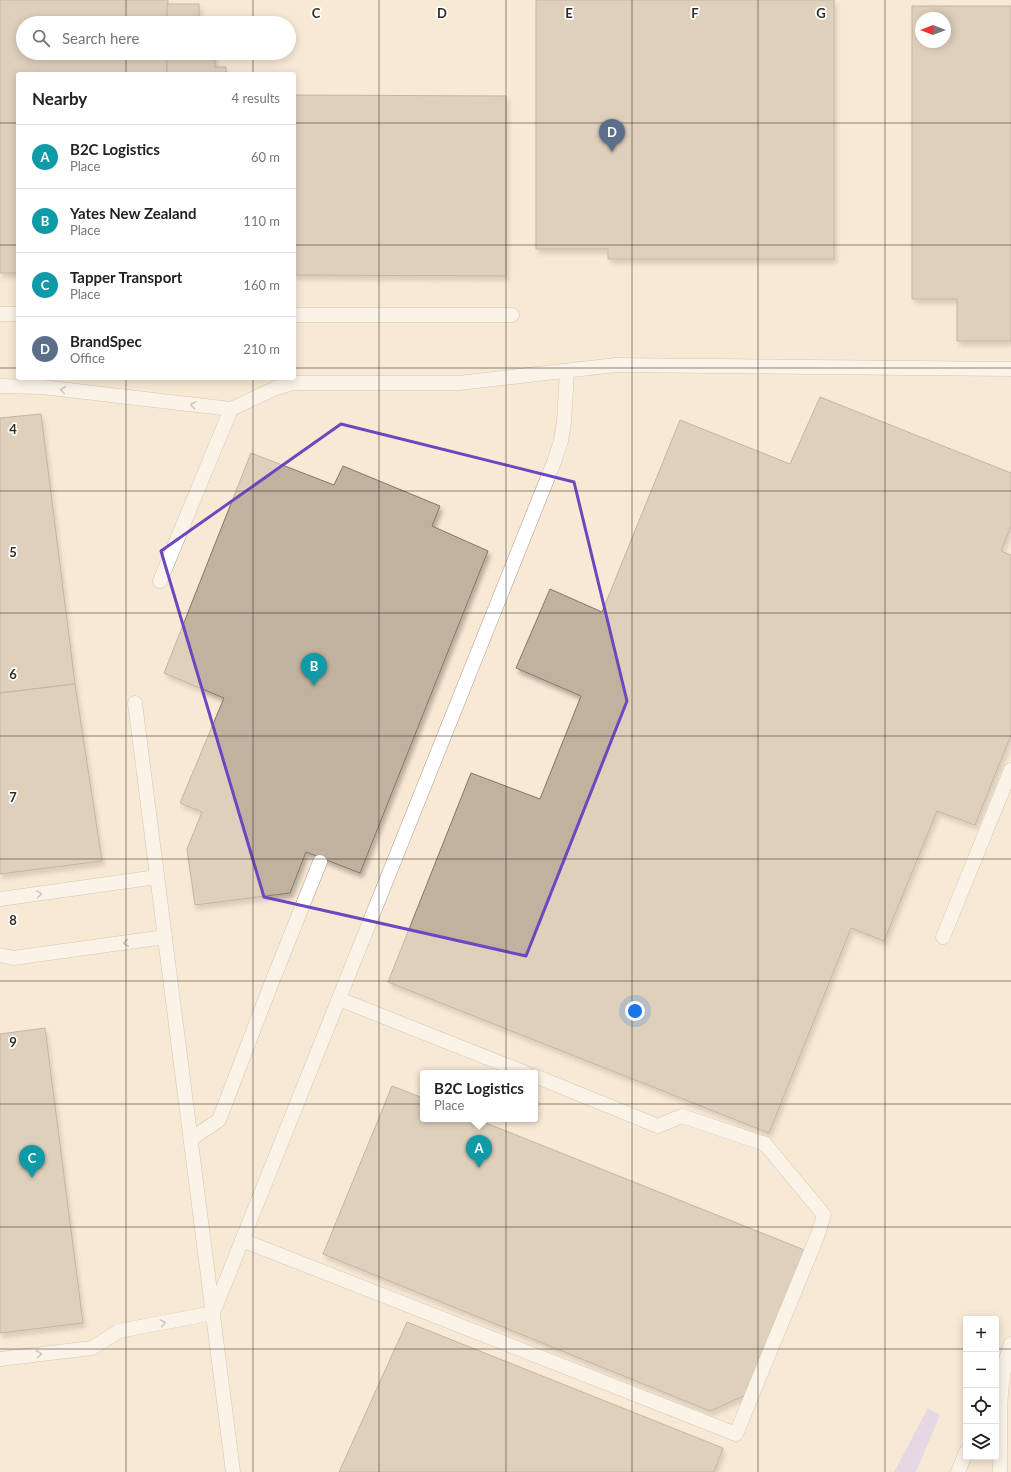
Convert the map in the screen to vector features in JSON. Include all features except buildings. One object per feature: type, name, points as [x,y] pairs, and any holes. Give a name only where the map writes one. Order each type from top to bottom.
[{"type":"lane","points":[[0,314],[16,314]]},
{"type":"lane","points":[[296,315],[512,315]]},
{"type":"lane","points":[[0,386],[42,387],[231,409],[276,388],[293,383],[459,383],[616,366],[1011,369]]},
{"type":"lane","points":[[213,1313],[554,462],[561,441],[564,422],[567,371]]},
{"type":"lane","points":[[160,581],[231,409]]},
{"type":"lane","points":[[135,703],[233,1472]]},
{"type":"lane","points":[[943,937],[1011,770]]},
{"type":"lane","points":[[191,1139],[219,1120],[320,862]]},
{"type":"lane","points":[[0,899],[157,877]]},
{"type":"lane","points":[[0,955],[13,958],[165,937]]},
{"type":"lane","points":[[339,999],[518,1070]]},
{"type":"lane","points":[[242,1240],[736,1434],[817,1237],[824,1215],[765,1144],[682,1116],[658,1126],[538,1077]]},
{"type":"lane","points":[[0,1359],[92,1348],[119,1331],[213,1313]]},
{"type":"lane","points":[[999,1373],[1010,1346]]},
{"type":"lane","points":[[1000,1472],[1001,1403],[1006,1363],[1010,1346]]},
{"type":"lane","points":[[958,1472],[963,1460]]},
{"type":"highlighted area","points":[[341,424],[574,482],[627,701],[526,956],[264,897],[161,551]]},
{"type":"shaded area","points":[[928,1408],[940,1415],[916,1472],[894,1472]]},
{"type":"place","name":"BrandSpec","points":[[612,152]]},
{"type":"place","name":"Yates New Zealand","points":[[314,686]]},
{"type":"place","name":"B2C Logistics","points":[[479,1168]]},
{"type":"place","name":"Tapper Transport","points":[[32,1178]]}]
